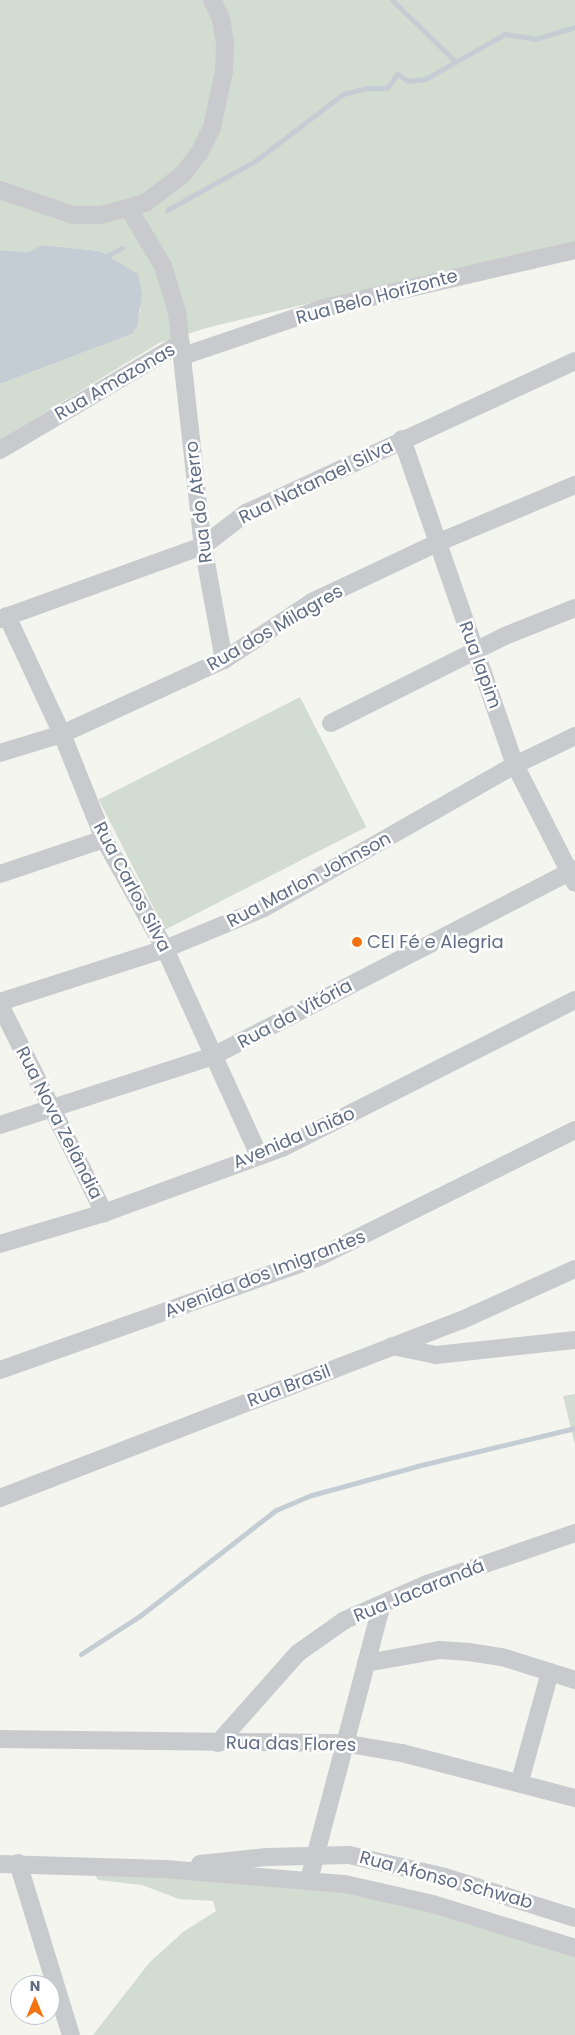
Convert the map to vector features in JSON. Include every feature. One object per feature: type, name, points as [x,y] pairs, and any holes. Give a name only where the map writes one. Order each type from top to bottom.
[{"type":"street","points":[[0,190],[73,215],[102,215],[129,209],[160,193],[182,175],[199,153],[212,127],[224,71],[225,43],[221,19],[212,0]]},
{"type":"street","name":"Rua Amazonas","points":[[0,450],[182,350],[177,312],[163,266],[129,209]]},
{"type":"street","name":"Rua Belo Horizonte","points":[[182,350],[324,308],[575,250]]},
{"type":"street","name":"Rua do Aterro","points":[[182,350],[203,546],[224,660]]},
{"type":"street","name":"Rua Natanael Silva","points":[[3,618],[203,546],[246,513],[575,361]]},
{"type":"street","name":"Rua Iapim","points":[[402,440],[515,765],[573,874]]},
{"type":"street","name":"Rua dos Milagres","points":[[0,753],[62,734],[224,660],[312,602],[437,542],[575,486]]},
{"type":"street","points":[[331,723],[475,651],[575,608]]},
{"type":"street","name":"Rua Carlos Silva","points":[[3,618],[62,734],[104,839],[165,949],[259,1156]]},
{"type":"street","name":"Rua Marlon Johnson","points":[[0,1004],[165,949],[264,908],[515,765],[575,736]]},
{"type":"street","points":[[0,874],[104,839]]},
{"type":"street","name":"Rua da Vitória","points":[[0,1125],[213,1056],[573,874]]},
{"type":"street","name":"Avenida União","points":[[0,1244],[104,1213],[259,1156],[378,1101],[575,1000]]},
{"type":"street","name":"Rua Nova Zelândia","points":[[0,1004],[104,1213]]},
{"type":"street","name":"Avenida dos Imigrantes","points":[[0,1370],[317,1258],[575,1130]]},
{"type":"street","name":"Rua Brasil","points":[[0,1498],[462,1320],[575,1269]]},
{"type":"street","points":[[392,1346],[436,1356],[575,1340]]},
{"type":"street","name":"Rua Jacarandá","points":[[218,1743],[298,1653],[345,1620],[427,1584],[575,1532]]},
{"type":"street","points":[[309,1880],[343,1743],[382,1604]]},
{"type":"street","points":[[366,1662],[440,1650],[502,1657],[575,1680]]},
{"type":"street","points":[[520,1782],[550,1672]]},
{"type":"street","name":"Rua das Flores","points":[[0,1739],[343,1743],[402,1753],[520,1782],[575,1798]]},
{"type":"street","name":"Rua Afonso Schwab","points":[[165,1869],[227,1860],[349,1855],[398,1865],[496,1891],[575,1918]]},
{"type":"street","points":[[18,1863],[71,2035]]},
{"type":"street","name":"Rua Afonso Schwab","points":[[0,1864],[18,1863],[165,1869],[309,1880],[390,1892],[575,1948]]},
{"type":"shaded area","points":[[0,0],[575,0],[575,244],[410,279],[210,327],[159,343],[0,440],[0,384],[132,334],[141,309],[100,251],[43,245],[28,252],[0,250]]},
{"type":"shaded area","points":[[42,245],[100,251],[138,274],[142,294],[137,327],[132,334],[0,384],[0,250],[28,252]]},
{"type":"shaded area","points":[[300,697],[366,827],[165,930],[99,800]]},
{"type":"shaded area","points":[[575,1394],[575,1445],[563,1396]]},
{"type":"shaded area","points":[[93,1872],[364,1891],[575,1953],[575,2035],[93,2035],[149,1963],[183,1932],[216,1911],[213,1901],[179,1899],[142,1885],[98,1880]]},
{"type":"waterway","points":[[392,0],[456,62]]},
{"type":"waterway","points":[[167,210],[255,161],[343,94],[367,88],[387,88],[397,74],[408,81],[425,79],[505,34],[535,39],[575,27]]},
{"type":"waterway","points":[[104,257],[122,248]]},
{"type":"waterway","points":[[81,1654],[141,1615],[276,1510],[312,1495],[417,1466],[575,1428]]},
{"type":"place","name":"CEI Fé e Alegria","points":[[357,942]]}]
